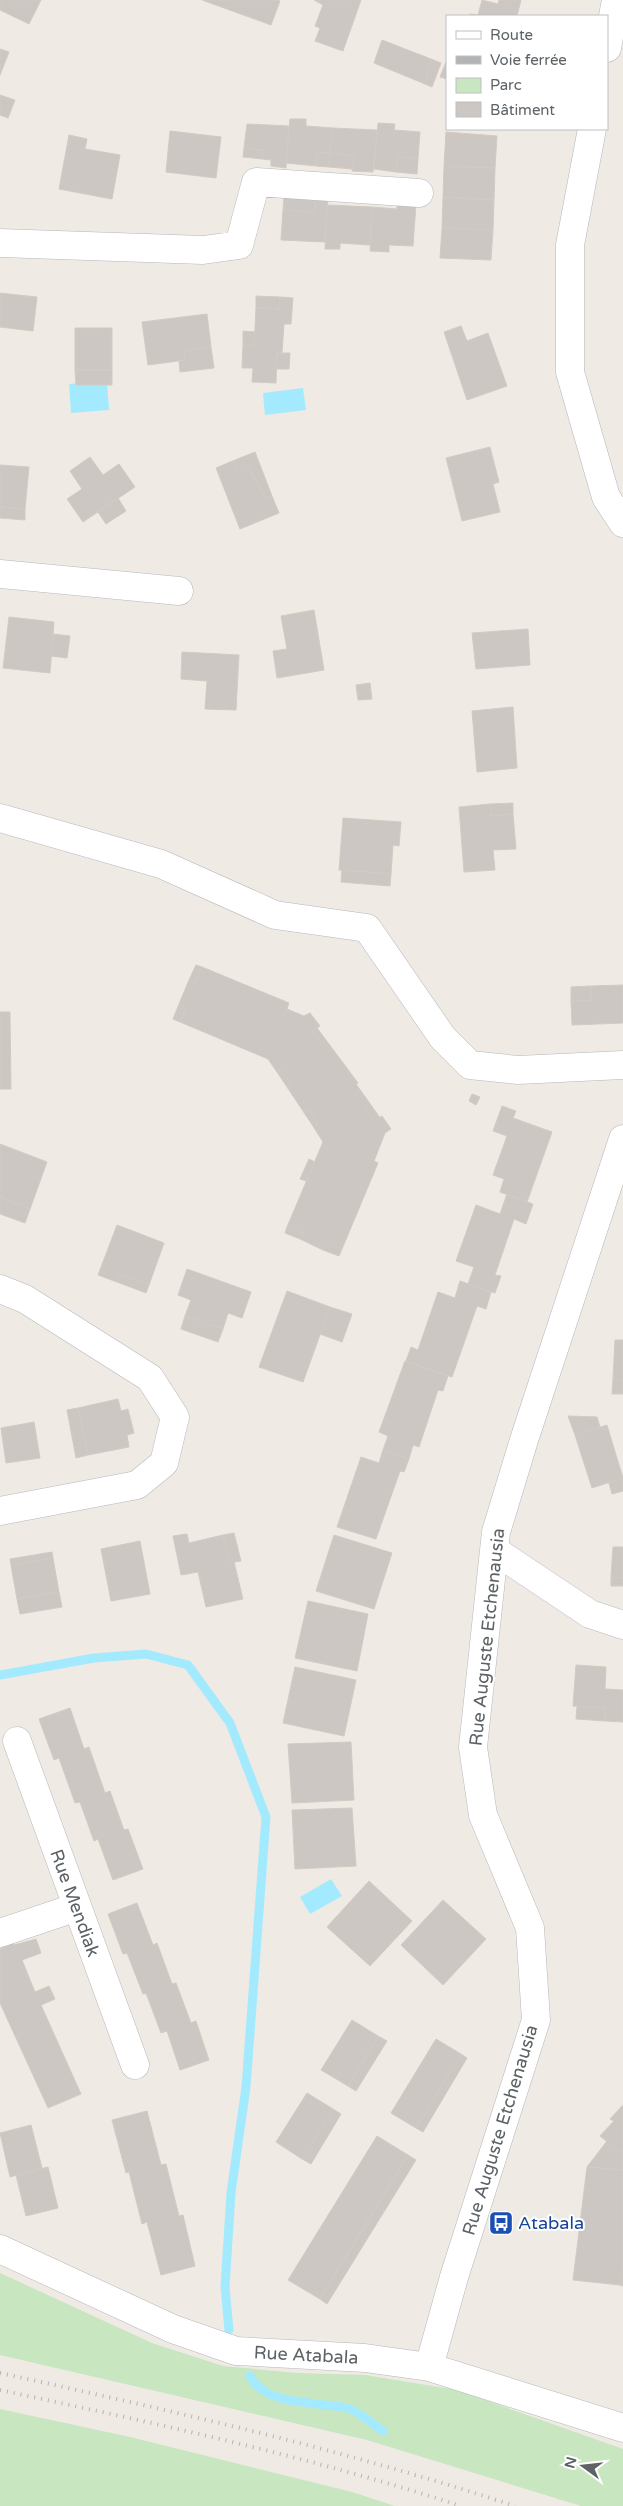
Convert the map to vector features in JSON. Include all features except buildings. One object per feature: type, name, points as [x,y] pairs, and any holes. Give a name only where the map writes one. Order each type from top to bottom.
[{"type":"street","points":[[608,43],[616,0]]},
{"type":"street","points":[[592,130],[570,245],[570,372],[606,497],[623,523]]},
{"type":"street","points":[[0,243],[203,250],[239,245],[256,182],[419,193]]},
{"type":"street","points":[[0,574],[179,591]]},
{"type":"street","points":[[0,818],[161,864],[275,915],[366,928],[443,1038],[470,1065],[518,1070],[623,1065]]},
{"type":"street","name":"Rue Auguste Etchenausia","points":[[429,2367],[454,2277],[536,2020],[530,1928],[483,1815],[473,1747],[496,1532],[524,1440],[623,1139]]},
{"type":"street","points":[[0,1289],[25,1299],[150,1378],[175,1417],[164,1463],[137,1485],[0,1511]]},
{"type":"street","points":[[494,1550],[590,1614],[623,1625]]},
{"type":"street","name":"Rue Mendiak","points":[[16,1741],[134,2066]]},
{"type":"street","points":[[0,1933],[77,1907]]},
{"type":"street","name":"Rue Atabala","points":[[0,2249],[173,2329],[236,2351],[365,2358],[429,2367],[623,2428]]},
{"type":"green space","points":[[0,2273],[152,2343],[223,2366],[297,2373],[365,2375],[457,2390],[623,2449],[623,2506],[581,2506],[367,2440],[0,2355]]},
{"type":"green space","points":[[0,2409],[130,2437],[352,2492],[395,2506],[0,2506]]},
{"type":"water","points":[[107,381],[109,410],[71,413],[69,384]]},
{"type":"water","points":[[303,388],[306,410],[265,415],[263,393]]},
{"type":"water","points":[[331,1879],[342,1896],[310,1914],[300,1897]]},
{"type":"waterway","points":[[0,1675],[94,1658],[146,1654],[188,1665],[230,1723],[266,1817],[246,2087],[231,2193],[225,2287],[229,2330]]},
{"type":"waterway","points":[[250,2376],[258,2386],[280,2398],[347,2408],[361,2415],[383,2431]]},
{"type":"railway","points":[[0,2373],[194,2417],[323,2449],[515,2506]]},
{"type":"railway","points":[[0,2390],[174,2428],[290,2456],[461,2506]]},
{"type":"place","name":"Atabala","points":[[501,2223]]}]
